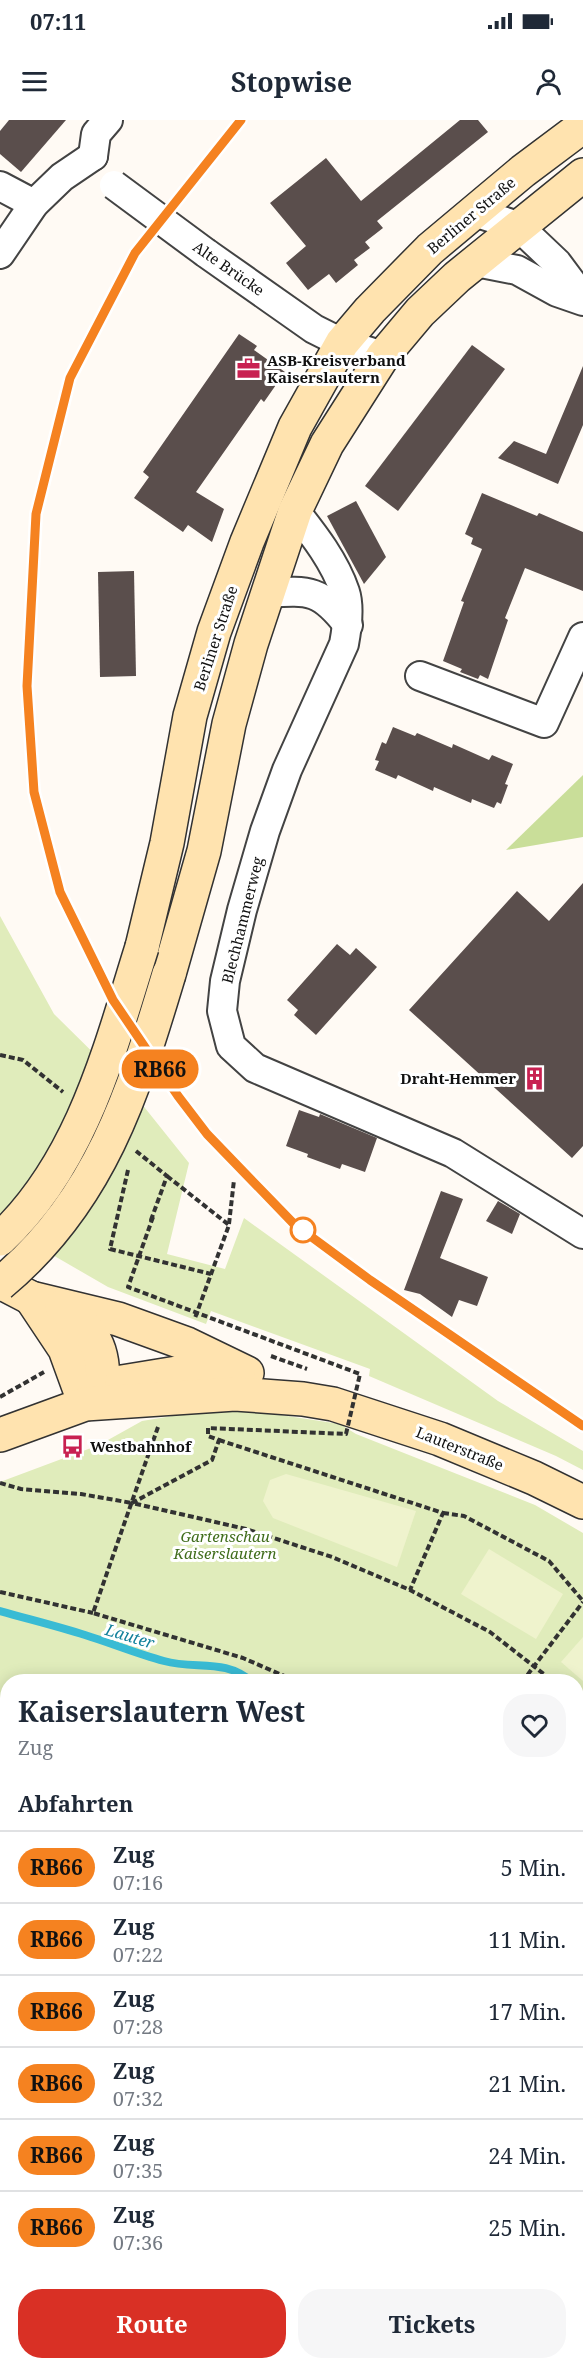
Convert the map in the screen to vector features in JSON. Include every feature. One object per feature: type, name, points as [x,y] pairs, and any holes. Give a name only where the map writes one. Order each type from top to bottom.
[{"type":"main road","name":"Berliner Straße","points":[[0,1239],[46,1185],[71,1144],[106,1060],[142,947],[167,843],[190,716],[214,632],[247,542],[295,427],[342,343],[370,310],[414,265],[474,212],[523,171],[583,126]]},
{"type":"main road","points":[[94,1396],[101,1356],[94,1337],[85,1325],[44,1301],[0,1283],[43,1244],[72,1208],[106,1149],[126,1105],[169,974],[204,851],[229,724],[251,644],[295,511],[327,444],[383,356],[420,312],[518,226],[583,175]]},
{"type":"main road","points":[[44,1301],[118,1319],[187,1344],[256,1364]]},
{"type":"main road","name":"Lauterstraße","points":[[0,1435],[130,1380],[256,1364],[309,1392],[344,1394],[583,1502]]},
{"type":"main road","name":"Lauterstraße","points":[[94,1396],[168,1397],[235,1394],[303,1399],[344,1394]]},
{"type":"street","points":[[0,254],[34,204],[62,177],[93,156],[96,134],[108,120]]},
{"type":"street","name":"Alte Brücke","points":[[93,156],[102,177],[303,322],[342,343],[383,356]]},
{"type":"street","points":[[0,186],[34,204]]},
{"type":"street","points":[[474,212],[518,226],[557,262],[583,300]]},
{"type":"street","points":[[476,262],[517,270],[557,292],[583,300]]},
{"type":"street","name":"Blechhammerweg","points":[[295,511],[315,537],[346,593],[348,625],[344,644],[286,770],[242,910],[225,981],[222,1011],[231,1046],[255,1068],[453,1153],[583,1234]]},
{"type":"street","points":[[268,593],[295,591],[311,594],[332,604],[348,625]]},
{"type":"street","points":[[420,676],[544,723],[583,637]]},
{"type":"path","points":[[133,1149],[110,1249],[211,1274]]},
{"type":"path","points":[[167,1176],[229,1225]]},
{"type":"path","points":[[187,1344],[229,1225],[234,1180]]},
{"type":"path","points":[[153,1217],[128,1287],[360,1374],[346,1434],[208,1428],[208,1436],[443,1513],[464,1516],[549,1560],[583,1601],[528,1674]]},
{"type":"path","points":[[256,1364],[316,1372]]},
{"type":"path","points":[[344,1394],[365,1388]]},
{"type":"path","points":[[93,1613],[168,1397]]},
{"type":"path","points":[[132,1503],[212,1460],[219,1440]]},
{"type":"path","points":[[0,1483],[21,1489],[81,1494],[132,1503],[246,1529],[332,1557],[410,1590],[490,1632],[545,1674]]},
{"type":"path","points":[[410,1590],[443,1513]]},
{"type":"path","points":[[0,1592],[93,1613],[243,1658],[280,1674]]},
{"type":"green space","points":[[583,775],[583,837],[506,850]]},
{"type":"green space","points":[[0,916],[54,1014],[129,1088],[189,1163],[167,1254],[225,1269],[244,1218],[498,1401],[583,1451],[583,1470],[556,1456],[369,1376],[370,1369],[211,1311],[206,1324],[108,1287],[44,1250],[0,1234]]},
{"type":"green space","name":"Gartenschau Kaiserslautern","points":[[227,1407],[340,1424],[356,1434],[535,1505],[583,1533],[583,1674],[0,1674],[0,1482],[99,1445],[142,1421]]},
{"type":"green space","points":[[286,1474],[416,1511],[397,1567],[273,1518],[263,1501],[270,1480]]},
{"type":"green space","points":[[489,1549],[563,1594],[536,1639],[461,1594]]},
{"type":"green space","points":[[583,1637],[583,1674],[575,1674],[561,1662]]},
{"type":"building","points":[[9,120],[66,120],[21,172],[0,154],[0,131]]},
{"type":"building","points":[[460,120],[478,120],[488,132],[377,221],[383,228],[365,242],[370,248],[354,260],[358,265],[336,283],[329,274],[308,290],[286,263],[306,246],[270,203],[326,158],[361,201]]},
{"type":"building","points":[[239,334],[257,346],[254,350],[285,372],[264,402],[261,399],[196,492],[224,509],[212,542],[188,525],[183,532],[134,498],[149,477],[143,472]]},
{"type":"building","points":[[472,345],[505,369],[398,511],[365,486]]},
{"type":"building","points":[[583,366],[583,425],[558,484],[498,458],[514,441],[546,454]]},
{"type":"building","points":[[482,493],[537,516],[539,513],[583,532],[583,591],[525,568],[505,618],[508,620],[488,679],[480,675],[478,679],[460,672],[462,669],[443,661],[464,602],[461,601],[482,549],[471,544],[473,538],[465,534]]},
{"type":"building","points":[[356,501],[386,557],[364,584],[327,516]]},
{"type":"building","points":[[134,571],[136,676],[100,677],[98,572]]},
{"type":"building","points":[[393,727],[415,736],[417,733],[452,748],[453,744],[489,760],[492,755],[513,764],[505,784],[508,785],[501,804],[497,802],[494,808],[472,799],[471,803],[434,787],[433,791],[398,775],[396,779],[375,770],[379,761],[375,760],[382,742],[386,744]]},
{"type":"building","name":"Draht-Hemmer","points":[[583,883],[583,1146],[572,1158],[409,1010],[517,891],[549,921]]},
{"type":"building","points":[[337,944],[350,955],[356,948],[377,967],[316,1035],[294,1015],[298,1010],[287,1000]]},
{"type":"building","points":[[299,1110],[319,1117],[320,1114],[377,1138],[365,1172],[342,1164],[340,1169],[307,1157],[308,1154],[286,1146]]},
{"type":"building","points":[[441,1191],[463,1199],[440,1258],[488,1277],[477,1306],[459,1300],[452,1317],[420,1294],[404,1290]]},
{"type":"building","points":[[498,1201],[520,1214],[512,1234],[486,1221]]},
{"type":"waterway","name":"Lauter","points":[[0,1611],[164,1661],[221,1667],[240,1674]]},
{"type":"railway","points":[[241,120],[135,253],[70,378],[36,514],[27,686],[34,792],[60,892],[113,1000],[178,1096],[207,1134],[294,1224],[370,1280],[583,1426]]},
{"type":"train","name":"RB66","points":[[241,120],[135,253],[70,378],[36,514],[27,686],[34,792],[60,892],[113,1000],[178,1096],[207,1134],[294,1224],[370,1280],[583,1426]]},
{"type":"place","name":"ASB-Kreisverband Kaiserslautern","points":[[249,369]]},
{"type":"place","name":"Draht-Hemmer","points":[[534,1078]]},
{"type":"place","name":"Westbahnhof","points":[[72,1446]]}]
